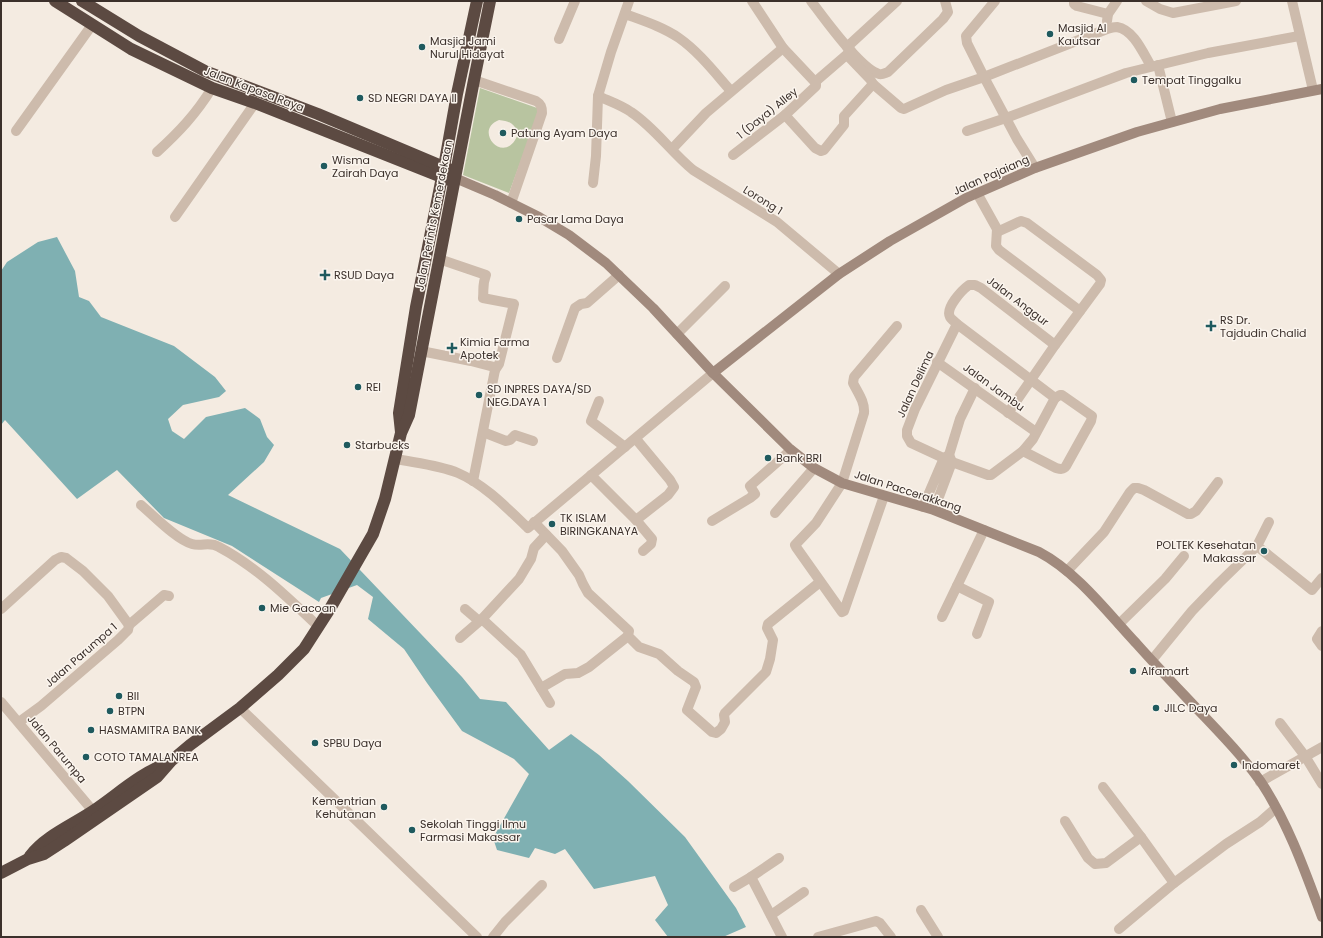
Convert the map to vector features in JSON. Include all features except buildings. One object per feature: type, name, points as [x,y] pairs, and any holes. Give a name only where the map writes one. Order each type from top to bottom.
[{"type":"highway","name":"Jalan Kapasa Raya","points":[[55,1],[131,49],[212,88],[255,103],[312,126],[443,172]]},
{"type":"highway","name":"Jalan Kapasa Raya","points":[[82,1],[139,36],[205,70],[318,114],[455,178]]},
{"type":"highway","name":"Jalan Perintis Kemerdekaan","points":[[401,433],[399,413],[416,307],[457,94],[477,1]]},
{"type":"highway","name":"Jalan Perintis Kemerdekaan","points":[[1,873],[28,859],[44,854],[157,777],[190,745],[240,708],[278,675],[304,649],[319,628],[359,559],[373,534],[385,499],[396,459],[401,433],[409,415],[490,1]]},
{"type":"highway","points":[[131,49],[139,36]]},
{"type":"highway","points":[[312,126],[318,114]]},
{"type":"highway","points":[[416,307],[429,309]]},
{"type":"highway","name":"Jalan Perintis Kemerdekaan","points":[[28,859],[39,847],[151,770],[172,761]]},
{"type":"main road","name":"Jalan Pajaiang","points":[[713,373],[839,274],[922,222],[966,198],[1035,168],[1137,132],[1220,108],[1317,89]]},
{"type":"main road","name":"Jalan Paccerakkang","points":[[455,178],[539,217],[569,235],[606,263],[653,308],[713,373],[791,450],[814,468],[842,483],[923,506],[1039,552],[1049,557],[1067,571],[1119,624],[1210,722],[1260,782],[1276,808],[1304,867],[1322,917]]},
{"type":"street","points":[[559,39],[575,1]]},
{"type":"street","points":[[593,182],[596,156],[598,96],[611,52],[629,1]]},
{"type":"street","points":[[752,1],[783,48],[815,85]]},
{"type":"street","points":[[811,1],[873,84],[901,108],[904,109],[946,90],[984,77],[1107,28],[1117,27],[1131,36],[1154,66],[1172,122]]},
{"type":"street","name":"1 (Daya) Alley","points":[[733,155],[785,115],[895,1]]},
{"type":"street","points":[[848,51],[875,72],[883,74],[888,72],[943,19],[948,12],[945,1]]},
{"type":"street","points":[[995,1],[966,36],[966,40],[1017,140],[1035,168]]},
{"type":"street","points":[[1074,1],[1074,4],[1078,6],[1108,14]]},
{"type":"street","points":[[1107,28],[1108,14],[1117,1]]},
{"type":"street","points":[[1146,1],[1160,10],[1173,13],[1236,1]]},
{"type":"street","points":[[1292,1],[1299,36],[1317,89]]},
{"type":"street","points":[[625,14],[667,30],[680,39],[700,56],[731,91]]},
{"type":"street","points":[[16,131],[92,25]]},
{"type":"street","points":[[967,131],[1006,118],[1116,76],[1208,53],[1299,36]]},
{"type":"street","points":[[672,149],[706,113],[783,48]]},
{"type":"street","points":[[474,80],[531,99],[540,104],[542,107],[542,113],[511,203]]},
{"type":"street","points":[[785,115],[815,148],[821,151],[824,150],[844,124],[843,118],[845,114],[873,84]]},
{"type":"street","points":[[157,152],[190,120],[212,88]]},
{"type":"street","name":"Lorong 1","points":[[598,96],[636,115],[693,170],[777,222],[839,274]]},
{"type":"street","points":[[176,217],[255,103]]},
{"type":"street","points":[[978,193],[997,229],[996,246],[999,250],[1080,311]]},
{"type":"street","points":[[997,232],[1021,222],[1027,223],[1101,280],[1100,284],[1055,345],[1008,413]]},
{"type":"street","points":[[439,259],[486,275],[482,285],[484,290],[483,298],[514,304],[499,364],[495,370],[473,481]]},
{"type":"street","points":[[557,358],[575,308],[587,302],[619,275]]},
{"type":"street","name":"Jalan Anggur","points":[[957,324],[950,317],[949,312],[953,303],[964,288],[972,284],[981,288],[1055,345]]},
{"type":"street","points":[[677,334],[725,286]]},
{"type":"street","points":[[957,324],[1032,379],[1055,398]]},
{"type":"street","name":"Jalan Delima","points":[[948,458],[911,443],[907,436],[907,430],[937,362],[957,324]]},
{"type":"street","points":[[884,496],[844,611],[841,611],[796,545],[816,523],[842,483],[865,407],[853,383],[854,377],[897,326]]},
{"type":"street","points":[[421,351],[488,364],[495,370]]},
{"type":"street","name":"Jalan Jambu","points":[[937,362],[1036,432]]},
{"type":"street","points":[[396,459],[458,473],[473,481],[499,501],[528,528],[713,373]]},
{"type":"street","points":[[934,510],[960,419],[975,388]]},
{"type":"street","points":[[948,458],[988,475],[994,473],[1023,451],[1033,439],[1055,398],[1060,394],[1092,416],[1091,421],[1063,469],[1060,469],[1023,451]]},
{"type":"street","points":[[599,401],[591,421],[625,447]]},
{"type":"street","points":[[483,432],[506,441],[510,440],[515,435],[533,441]]},
{"type":"street","points":[[636,439],[674,486],[672,491],[636,520]]},
{"type":"street","points":[[712,521],[755,494],[750,486],[791,450]]},
{"type":"street","points":[[923,506],[948,458]]},
{"type":"street","points":[[775,513],[814,468]]},
{"type":"street","points":[[591,475],[636,520],[652,539],[651,544],[643,551]]},
{"type":"street","points":[[1067,571],[1104,532],[1134,488],[1144,490],[1188,514],[1191,514],[1196,511],[1218,482]]},
{"type":"street","points":[[141,505],[186,542],[197,545],[212,544],[243,561],[275,586],[319,628]]},
{"type":"street","points":[[534,522],[562,551],[579,575],[585,590],[629,631],[628,636],[589,667],[578,672],[565,674],[541,688]]},
{"type":"street","points":[[1152,660],[1192,611],[1257,546],[1269,522]]},
{"type":"street","points":[[942,617],[984,530]]},
{"type":"street","points":[[460,638],[480,620],[519,579],[531,559],[534,548],[546,535]]},
{"type":"street","points":[[1257,546],[1312,590],[1322,578]]},
{"type":"street","points":[[1119,624],[1165,579],[1184,556]]},
{"type":"street","name":"Jalan Parumpa 1","points":[[1,609],[55,560],[66,558],[83,571],[108,596],[129,625],[128,630],[118,640],[41,706],[19,722]]},
{"type":"street","points":[[628,636],[639,647],[659,654],[678,671],[694,682],[696,687],[687,710],[710,731],[716,733],[721,729],[725,722],[725,713],[766,672],[773,640],[767,628],[768,624],[820,582]]},
{"type":"street","points":[[957,586],[989,602],[977,634]]},
{"type":"street","points":[[129,625],[164,595],[169,596]]},
{"type":"street","points":[[465,609],[521,655],[550,702]]},
{"type":"street","points":[[1322,631],[1318,639],[1322,646]]},
{"type":"street","name":"Jalan Parumpa","points":[[1,702],[93,811]]},
{"type":"street","points":[[240,708],[477,937]]},
{"type":"street","points":[[1280,723],[1305,756],[1322,784]]},
{"type":"street","points":[[1260,782],[1322,747]]},
{"type":"street","points":[[1103,787],[1142,837],[1174,882]]},
{"type":"street","points":[[1119,929],[1174,882],[1226,844],[1260,822],[1276,808]]},
{"type":"street","points":[[1065,822],[1088,858],[1095,864],[1106,863],[1142,837]]},
{"type":"street","points":[[734,887],[779,858]]},
{"type":"street","points":[[751,877],[782,937]]},
{"type":"street","points":[[493,937],[505,922],[542,885]]},
{"type":"street","points":[[771,915],[804,892]]},
{"type":"street","points":[[921,910],[938,937]]},
{"type":"street","points":[[818,937],[876,921],[880,923],[891,937]]},
{"type":"green space","points":[[480,88],[540,109],[509,193],[463,175]],"holes":[[[499,120],[503,120],[514,125],[518,134],[512,144],[506,148],[499,147],[494,144],[490,138],[489,131],[492,125]]]},
{"type":"water","points":[[57,237],[75,271],[79,297],[89,301],[101,317],[174,346],[215,377],[226,391],[219,397],[183,405],[168,419],[172,431],[184,439],[206,417],[245,408],[260,419],[267,437],[274,445],[264,462],[228,495],[340,549],[462,677],[480,699],[506,702],[549,750],[571,734],[599,755],[685,837],[736,908],[746,927],[723,937],[668,937],[655,920],[668,905],[655,876],[594,889],[565,849],[555,854],[535,848],[529,858],[497,850],[493,838],[529,774],[514,759],[462,731],[404,649],[368,619],[373,597],[357,585],[321,598],[319,602],[232,546],[164,518],[117,470],[77,499],[5,420],[1,425],[1,271],[7,262],[38,242]]},
{"type":"place","name":"Masjid Al Kautsar","points":[[1050,34]]},
{"type":"place","name":"Masjid Jami Nurul Hidayat","points":[[422,47]]},
{"type":"place","name":"Tempat Tinggalku","points":[[1134,80]]},
{"type":"place","name":"SD NEGRI DAYA II","points":[[360,98]]},
{"type":"place","name":"Patung Ayam Daya","points":[[503,133]]},
{"type":"place","name":"Wisma Zairah Daya","points":[[324,166]]},
{"type":"place","name":"Pasar Lama Daya","points":[[519,219]]},
{"type":"place","name":"RSUD Daya","points":[[325,275]]},
{"type":"place","name":"RS Dr. Tajdudin Chalid","points":[[1211,326]]},
{"type":"place","name":"Kimia Farma Apotek","points":[[452,348]]},
{"type":"place","name":"REI","points":[[358,387]]},
{"type":"place","name":"SD INPRES DAYA/SD NEG.DAYA 1","points":[[479,395]]},
{"type":"place","name":"Starbucks","points":[[347,445]]},
{"type":"place","name":"Bank BRI","points":[[768,458]]},
{"type":"place","name":"TK ISLAM BIRINGKANAYA","points":[[552,524]]},
{"type":"place","name":"POLTEK Kesehatan Makassar","points":[[1264,551]]},
{"type":"place","name":"Mie Gacoan","points":[[262,608]]},
{"type":"place","name":"Alfamart","points":[[1133,671]]},
{"type":"place","name":"BII","points":[[119,696]]},
{"type":"place","name":"JILC Daya","points":[[1156,708]]},
{"type":"place","name":"BTPN","points":[[110,711]]},
{"type":"place","name":"HASMAMITRA BANK","points":[[91,730]]},
{"type":"place","name":"SPBU Daya","points":[[315,743]]},
{"type":"place","name":"COTO TAMALANREA","points":[[86,757]]},
{"type":"place","name":"Indomaret","points":[[1234,765]]},
{"type":"place","name":"Kementrian Kehutanan","points":[[384,807]]},
{"type":"place","name":"Sekolah Tinggi Ilmu Farmasi Makassar","points":[[412,830]]}]
